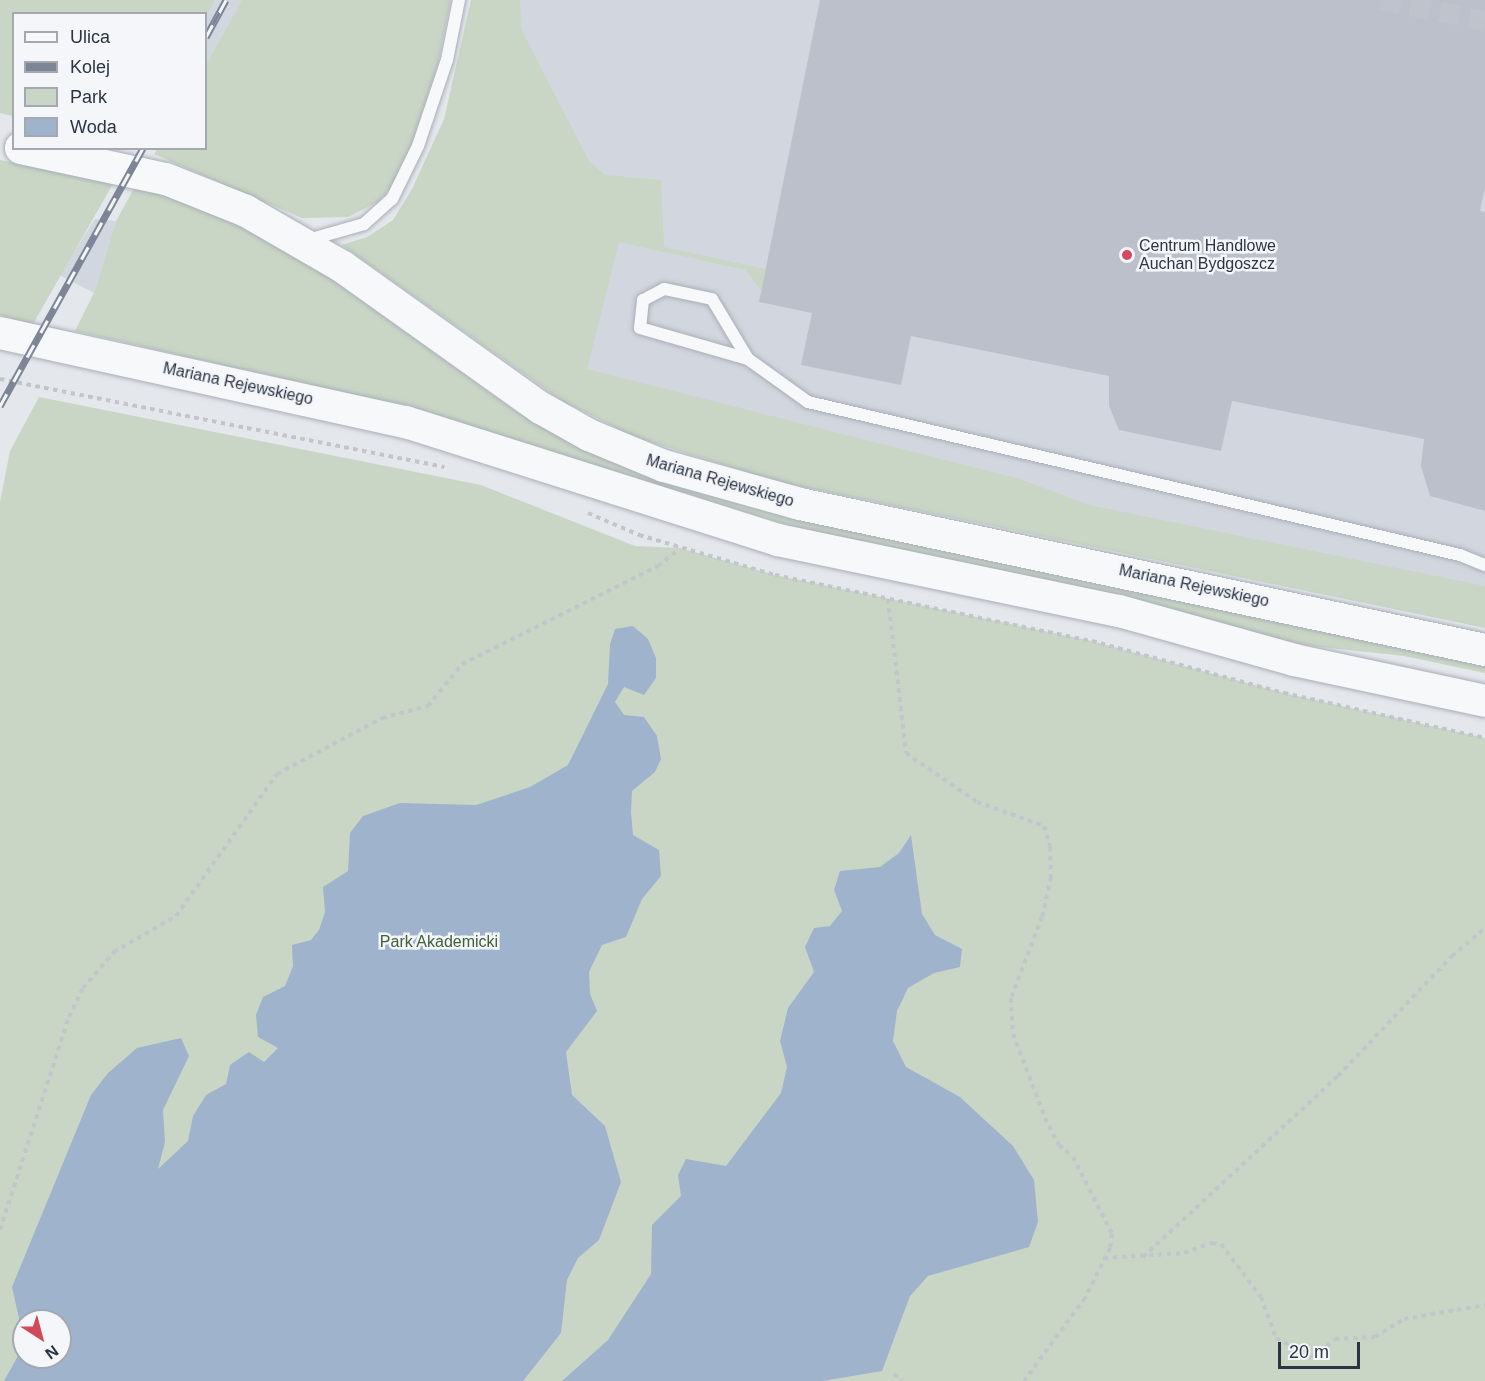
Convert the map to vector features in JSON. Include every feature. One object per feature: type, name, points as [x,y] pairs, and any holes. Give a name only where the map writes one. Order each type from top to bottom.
[{"type":"street","name":"Mariana Rejewskiego","points":[[30,150],[166,179],[246,211],[300,240],[541,408],[589,435],[664,466],[800,504],[1453,640],[1485,650]]},
{"type":"street","name":"Mariana Rejewskiego","points":[[0,333],[406,422],[778,540],[1119,611],[1294,660],[1485,701]]},
{"type":"lane","points":[[300,240],[356,228],[392,199],[418,146],[447,60],[459,0]]},
{"type":"lane","points":[[748,359],[712,299],[664,289],[642,300],[640,328],[748,359],[808,402],[1460,555],[1485,565]]},
{"type":"lane","points":[[1453,640],[1485,641]]},
{"type":"path","points":[[0,1230],[69,1017],[83,988],[114,952],[176,916],[277,774],[382,718],[428,706],[462,664],[658,566],[680,548]]},
{"type":"path","points":[[888,599],[906,753],[977,802],[1044,826],[1051,877],[1042,917],[1011,998],[1013,1034],[1046,1118],[1108,1223],[1110,1248],[1085,1298],[1024,1381]]},
{"type":"path","points":[[1143,1257],[1338,1076],[1452,956],[1485,928]]},
{"type":"path","points":[[1104,1258],[1143,1257],[1221,1245],[1261,1297],[1276,1338],[1313,1358],[1335,1339],[1375,1337],[1404,1319],[1485,1305]]},
{"type":"path","points":[[894,1374],[901,1381]]},
{"type":"shaded area","points":[[215,0],[242,0],[207,62],[207,16]]},
{"type":"shaded area","name":"Centrum Handlowe Auchan Bydgoszcz","points":[[501,0],[1485,0],[1485,597],[1085,516],[575,375]]},
{"type":"shaded area","points":[[95,219],[116,221],[94,293],[59,275]]},
{"type":"green space","points":[[0,0],[215,0],[207,16],[207,12],[12,12],[12,116],[0,113]]},
{"type":"green space","points":[[242,0],[451,0],[438,64],[413,141],[392,187],[378,202],[348,217],[302,218],[154,154],[156,150],[207,150],[207,62]]},
{"type":"green space","points":[[471,0],[520,0],[521,29],[589,161],[605,175],[661,180],[664,247],[765,269],[761,291],[746,270],[619,242],[587,369],[1020,479],[1089,505],[1485,586],[1485,628],[775,481],[635,437],[561,400],[342,245],[367,237],[393,220],[412,189],[444,119]]},
{"type":"green space","points":[[0,160],[114,182],[33,324],[0,315]]},
{"type":"green space","points":[[136,185],[244,227],[327,276],[517,412],[588,451],[663,481],[797,518],[1485,662],[1485,673],[1404,656],[1301,645],[1104,592],[794,527],[407,407],[75,331],[94,293],[116,221]]},
{"type":"green space","name":"Park Akademicki","points":[[39,397],[481,485],[635,546],[680,548],[775,575],[1092,641],[1284,693],[1485,738],[1485,1381],[0,1381],[0,502],[10,451]]},
{"type":"water","points":[[633,626],[648,639],[656,658],[656,678],[644,695],[624,687],[615,702],[624,715],[644,717],[657,736],[661,759],[655,772],[632,791],[631,812],[633,835],[659,850],[661,876],[642,899],[626,937],[602,945],[589,972],[590,994],[597,1011],[566,1052],[572,1095],[605,1126],[621,1182],[599,1240],[578,1258],[567,1280],[561,1333],[523,1381],[4,1381],[12,1367],[12,1369],[72,1369],[72,1309],[17,1309],[12,1287],[91,1095],[108,1073],[137,1048],[181,1038],[189,1056],[163,1110],[165,1142],[158,1169],[188,1141],[193,1116],[206,1095],[226,1084],[230,1065],[249,1052],[264,1062],[278,1048],[258,1037],[256,1015],[263,997],[285,986],[293,966],[292,945],[311,940],[319,930],[325,912],[323,887],[348,871],[350,833],[363,816],[400,803],[476,805],[530,787],[568,765],[608,684],[610,644],[615,629]]},
{"type":"water","points":[[911,835],[922,914],[935,935],[962,949],[960,967],[934,973],[908,988],[897,1011],[893,1041],[906,1067],[960,1097],[1013,1146],[1034,1180],[1038,1222],[1029,1247],[928,1276],[910,1296],[882,1371],[823,1381],[562,1381],[608,1340],[651,1274],[652,1225],[681,1196],[678,1175],[686,1159],[726,1166],[781,1093],[787,1067],[780,1041],[788,1008],[814,972],[805,947],[814,928],[830,926],[842,911],[834,890],[840,871],[880,867],[899,853]]},
{"type":"building","name":"Centrum Handlowe Auchan Bydgoszcz","points":[[820,0],[1485,0],[1485,188],[1480,211],[1485,212],[1485,511],[1430,496],[1421,466],[1424,439],[1232,401],[1221,451],[1119,430],[1109,406],[1109,376],[911,336],[901,385],[801,365],[812,313],[759,302]]},
{"type":"tunnel","points":[[1381,0],[1485,21]]},
{"type":"railway","points":[[207,35],[226,0]]},
{"type":"railway","points":[[0,406],[142,150]]},
{"type":"place","name":"Centrum Handlowe Auchan Bydgoszcz","points":[[1127,255]]}]
